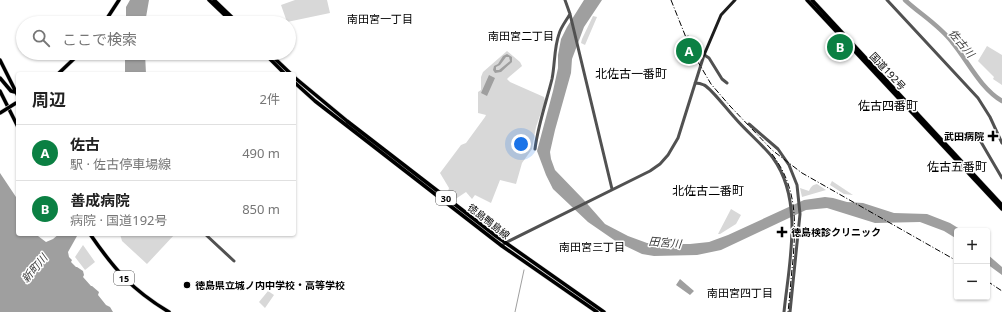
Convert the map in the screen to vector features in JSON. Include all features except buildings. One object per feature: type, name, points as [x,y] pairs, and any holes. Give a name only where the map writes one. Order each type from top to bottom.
[{"type":"main road","points":[[109,16],[119,0]]},
{"type":"main road","points":[[209,0],[226,16]]},
{"type":"main road","points":[[214,0],[231,16]]},
{"type":"main road","points":[[704,54],[721,15],[735,0]]},
{"type":"main road","name":"国道192号","points":[[807,0],[1002,209]]},
{"type":"main road","name":"国道192号","points":[[812,0],[1002,205]]},
{"type":"main road","points":[[0,60],[16,92]]},
{"type":"main road","points":[[60,72],[73,60]]},
{"type":"main road","points":[[271,60],[283,72]]},
{"type":"main road","points":[[276,60],[289,72]]},
{"type":"main road","points":[[0,78],[11,91],[16,94]]},
{"type":"main road","name":"徳島鴨島線","points":[[296,79],[503,245],[604,312]]},
{"type":"main road","name":"徳島鴨島線","points":[[296,84],[315,101],[503,245],[597,312]]},
{"type":"main road","points":[[0,91],[16,123]]},
{"type":"main road","points":[[0,113],[16,104]]},
{"type":"main road","name":"15","points":[[91,236],[109,261],[126,279],[142,294],[169,312]]},
{"type":"street","points":[[565,0],[612,189]]},
{"type":"street","points":[[887,0],[978,98],[1002,143]]},
{"type":"street","points":[[535,149],[538,128],[552,77],[556,44],[561,29],[570,16]]},
{"type":"street","points":[[688,38],[697,50],[709,58],[722,79],[727,84]]},
{"type":"street","points":[[503,245],[650,171],[660,164],[668,155],[678,138],[704,54]]},
{"type":"street","points":[[695,83],[706,86],[773,158],[784,180],[791,202],[792,217],[792,236],[784,312]]},
{"type":"street","points":[[749,124],[776,147],[785,158],[797,185],[800,214],[790,312]]},
{"type":"street","points":[[981,142],[1002,178]]},
{"type":"street","points":[[207,236],[234,260]]},
{"type":"shaded area","points":[[295,0],[327,0],[330,13],[296,20],[296,16],[285,16],[281,5]]},
{"type":"shaded area","points":[[593,16],[597,17],[585,45],[581,43],[582,39]]},
{"type":"shaded area","points":[[987,46],[1002,55],[1002,85],[993,79],[994,77],[978,61]]},
{"type":"shaded area","points":[[507,51],[520,62],[522,66],[507,79],[510,82],[544,97],[545,101],[536,127],[532,149],[522,163],[516,184],[500,180],[491,203],[475,195],[472,199],[466,192],[454,200],[447,195],[449,188],[440,173],[461,145],[466,143],[485,117],[486,115],[478,113],[478,92],[481,90],[481,77],[483,72]]},
{"type":"shaded area","points":[[832,181],[853,195],[844,194],[830,185]]},
{"type":"shaded area","points":[[817,184],[826,190],[802,197],[800,188],[809,191],[812,186]]},
{"type":"shaded area","points":[[731,209],[741,215],[736,224],[718,234]]},
{"type":"shaded area","points":[[121,236],[173,236],[147,264],[122,241]]},
{"type":"shaded area","points":[[83,245],[95,262],[85,270],[75,257]]},
{"type":"shaded area","points":[[268,291],[274,295],[265,308],[259,302]]},
{"type":"water","points":[[130,0],[149,0],[146,16],[126,16],[126,7]]},
{"type":"water","points":[[584,0],[602,0],[584,27],[572,59],[571,73],[550,152],[555,170],[605,224],[628,236],[647,243],[690,244],[709,242],[728,235],[804,200],[825,197],[847,202],[863,203],[894,213],[927,214],[950,223],[958,228],[954,228],[954,237],[944,231],[920,222],[875,223],[827,208],[806,210],[721,250],[697,255],[654,256],[642,254],[617,242],[588,222],[553,189],[537,151],[558,68],[558,55],[561,39]]},
{"type":"water","points":[[507,54],[512,57],[512,62],[501,72],[495,73],[493,70],[494,66],[498,64],[503,56]],"holes":[[[506,57],[509,57],[510,61],[499,70],[496,70],[496,67],[500,65]]]},
{"type":"water","points":[[125,60],[145,60],[146,72],[125,72]]},
{"type":"water","points":[[489,75],[495,78],[487,96],[481,93]]},
{"type":"water","name":"新町川","points":[[0,173],[16,197],[16,236],[38,236],[46,242],[57,236],[77,236],[68,252],[69,257],[72,260],[71,262],[83,271],[83,277],[99,292],[98,295],[113,312],[0,312]]},
{"type":"water","points":[[990,257],[1002,267],[1002,275],[990,266]]},
{"type":"water","points":[[680,279],[694,291],[690,295],[676,285]]},
{"type":"waterway","name":"佐古川","points":[[905,0],[947,36],[981,82],[994,96],[1002,101]]},
{"type":"waterway","points":[[515,312],[524,270]]},
{"type":"railway","points":[[671,0],[691,50],[711,84],[772,150],[802,173],[954,259]]},
{"type":"railway","points":[[772,154],[786,179],[793,204],[794,245],[788,312]]},
{"type":"railway","points":[[990,283],[1002,291]]},
{"type":"place","name":"善成病院","points":[[840,47]]},
{"type":"place","name":"佐古","points":[[689,51]]},
{"type":"place","name":"武田病院","points":[[993,136]]},
{"type":"place","name":"徳島検診クリニック","points":[[782,232]]},
{"type":"place","name":"徳島県立城ノ内中学校・高等学校","points":[[187,285]]},
{"type":"district","name":"南田宮一丁目","points":[[380,18]]},
{"type":"district","name":"南田宮二丁目","points":[[521,35]]},
{"type":"district","name":"北佐古一番町","points":[[631,73]]},
{"type":"district","name":"佐古四番町","points":[[888,105]]},
{"type":"district","name":"佐古五番町","points":[[957,166]]},
{"type":"district","name":"北佐古二番町","points":[[708,190]]},
{"type":"district","name":"南田宮三丁目","points":[[592,246]]},
{"type":"district","name":"南田宮四丁目","points":[[740,292]]},
{"type":"water label","name":"田宮川","points":[[665,242]]}]
